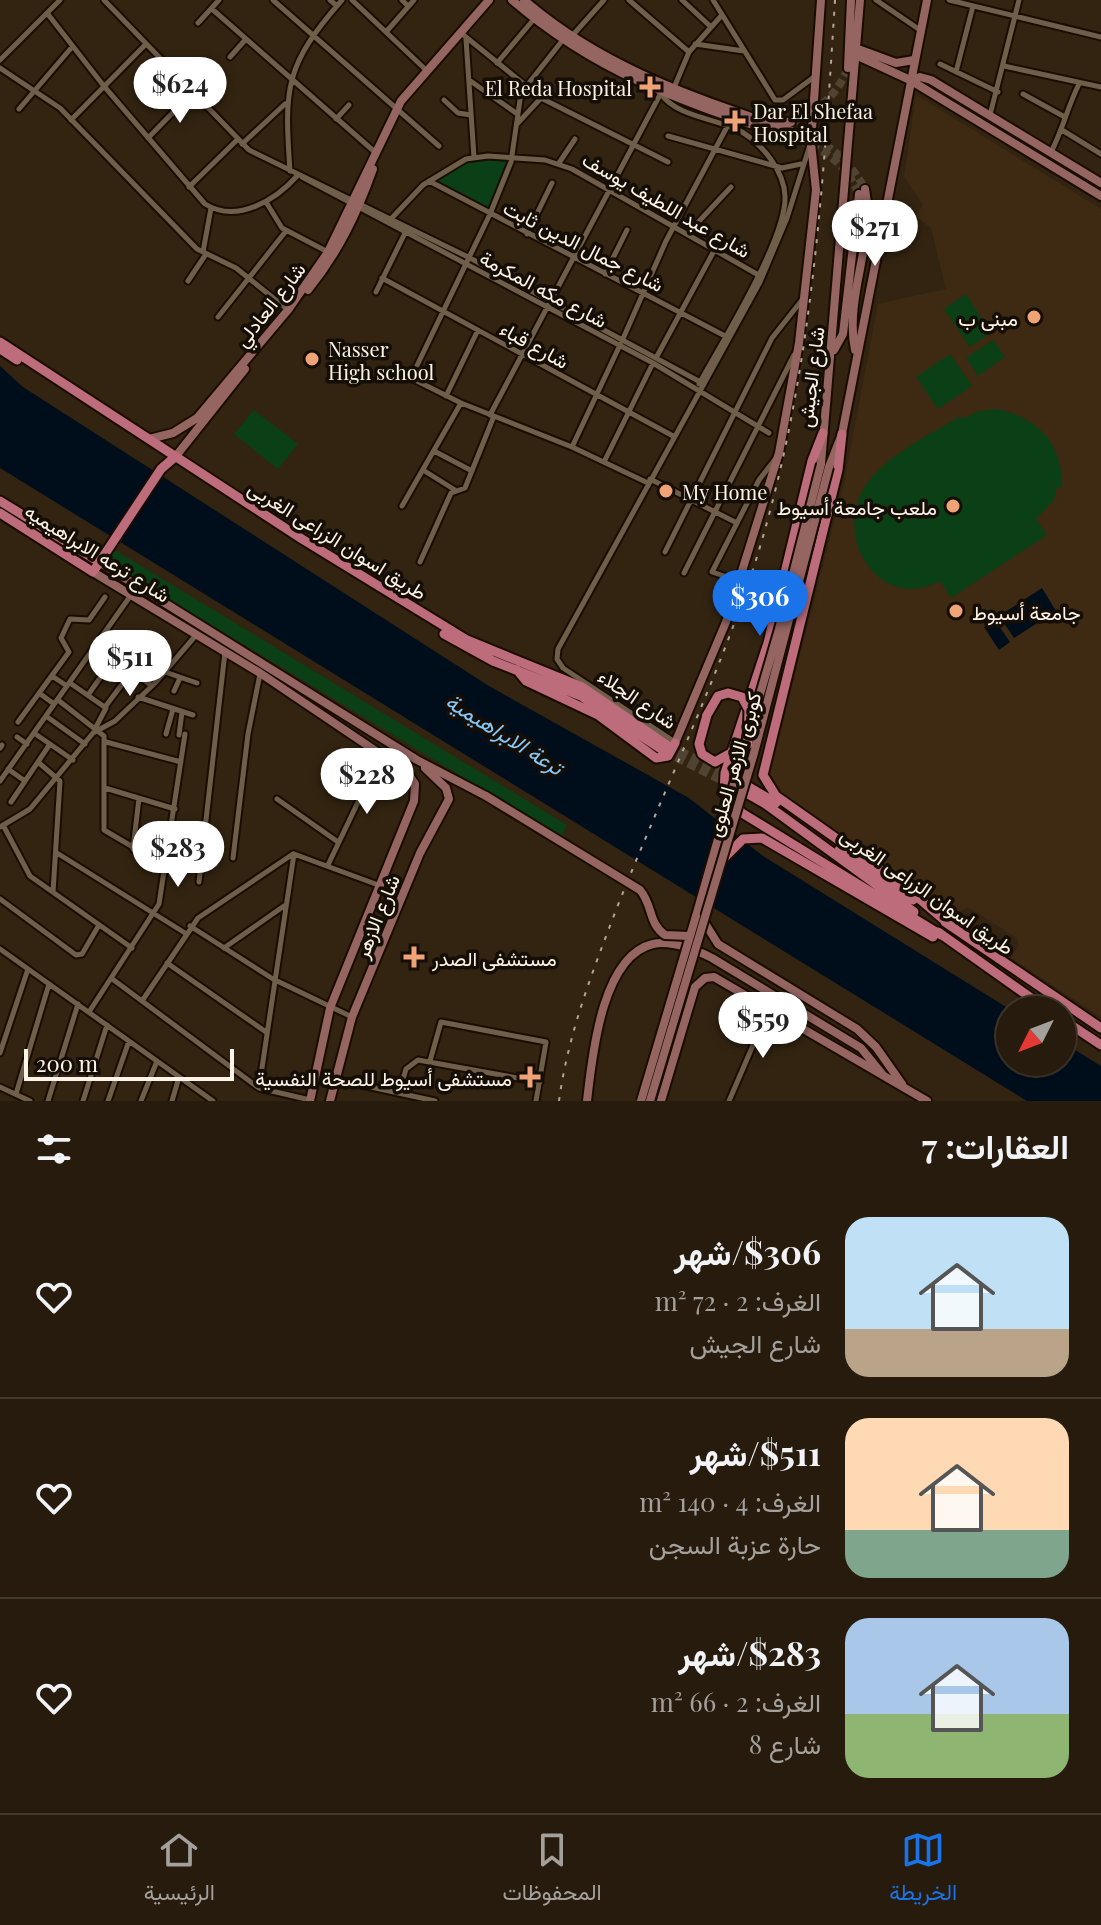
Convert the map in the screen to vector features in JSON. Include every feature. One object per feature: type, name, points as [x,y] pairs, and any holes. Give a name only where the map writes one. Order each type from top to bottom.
[{"type":"main road","name":"شارع العادلي","points":[[175,459],[326,268],[397,108],[426,70],[463,35],[489,0]]},
{"type":"main road","points":[[512,0],[534,19],[567,39],[662,90],[748,123],[791,130],[662,90]]},
{"type":"main road","points":[[524,0],[567,39]]},
{"type":"main road","name":"شارع الجلاء","points":[[669,746],[740,581],[779,453],[799,343],[816,180],[811,143],[821,0]]},
{"type":"main road","points":[[848,68],[851,0]]},
{"type":"main road","name":"شارع الجيش","points":[[860,0],[833,353],[823,433],[812,461],[768,643],[723,780],[724,793],[742,813],[941,935]]},
{"type":"main road","name":"شارع الجيش","points":[[927,0],[856,354],[838,470],[766,753],[764,780],[776,796],[908,889],[950,925]]},
{"type":"main road","points":[[858,52],[896,63],[914,60]]},
{"type":"main road","points":[[858,52],[910,80],[1101,196]]},
{"type":"main road","points":[[910,80],[927,78],[1099,182],[1092,190]]},
{"type":"main road","points":[[833,353],[843,334],[862,192],[865,220],[851,325],[856,354]]},
{"type":"main road","name":"شارع العادلي","points":[[149,439],[173,433],[197,418],[288,310],[356,204]]},
{"type":"main road","name":"طريق اسوان الزراعى الغربى","points":[[0,342],[175,459],[469,650],[517,670],[526,681],[598,715],[656,758],[668,756],[669,746],[582,687],[467,640],[226,492]]},
{"type":"main road","name":"طريق اسوان الزراعى الغربى","points":[[0,349],[162,454],[175,459]]},
{"type":"main road","name":"كوبرى الازهر العلوى","points":[[650,1101],[788,631],[825,466],[823,433]]},
{"type":"main road","name":"كوبرى الازهر العلوى","points":[[641,1101],[748,744],[825,466],[842,434]]},
{"type":"main road","points":[[161,469],[162,454]]},
{"type":"main road","points":[[96,567],[161,469],[175,459]]},
{"type":"main road","name":"شارع ترعه الابراهيميه","points":[[0,501],[131,595],[260,673],[381,754],[407,772],[415,784]]},
{"type":"main road","name":"شارع ترعه الابراهيميه","points":[[0,513],[177,610],[417,760]]},
{"type":"main road","points":[[172,619],[177,610]]},
{"type":"main road","points":[[731,753],[715,762],[702,754],[699,744],[707,715],[718,696],[733,693],[742,697],[749,710],[748,744]]},
{"type":"main road","points":[[735,741],[744,735],[756,734],[766,753]]},
{"type":"main road","points":[[417,760],[486,796],[640,890],[648,901],[653,923],[665,935],[689,936]]},
{"type":"main road","name":"شارع الازهر","points":[[330,1101],[352,1017],[420,853],[449,799],[446,788],[417,760]]},
{"type":"main road","name":"طريق اسوان الزراعى الغربى","points":[[1027,996],[967,955],[735,783],[764,794],[1101,1028]]},
{"type":"main road","name":"شارع الازهر","points":[[310,1101],[330,1008],[407,824],[415,784]]},
{"type":"main road","points":[[721,861],[737,843],[756,837],[795,855],[967,955]]},
{"type":"main road","points":[[703,920],[718,944],[870,1041],[905,1088]]},
{"type":"main road","points":[[587,1101],[613,986],[633,956],[651,944],[673,945],[712,958],[861,1048],[883,1075]]},
{"type":"main road","points":[[661,1101],[700,981],[714,977],[927,1101]]},
{"type":"main road","points":[[1076,1028],[1101,1045]]},
{"type":"street","points":[[0,60],[60,0]]},
{"type":"street","name":"شارع مكه المكرمة","points":[[104,0],[239,142],[290,172],[548,303],[654,361],[769,433]]},
{"type":"street","points":[[198,23],[219,0]]},
{"type":"street","points":[[273,0],[439,146]]},
{"type":"street","points":[[330,0],[337,6]]},
{"type":"street","points":[[290,172],[285,104],[290,78],[315,36],[342,0]]},
{"type":"street","points":[[352,0],[426,70]]},
{"type":"street","points":[[402,0],[408,6]]},
{"type":"street","points":[[386,32],[414,0]]},
{"type":"street","points":[[604,0],[525,87],[516,113],[513,157],[468,262],[411,376],[461,403],[572,447],[737,523]]},
{"type":"street","points":[[629,0],[689,52]]},
{"type":"street","points":[[682,0],[711,27]]},
{"type":"street","points":[[713,0],[775,100],[783,100],[814,77]]},
{"type":"street","points":[[876,0],[920,30]]},
{"type":"street","points":[[949,0],[1101,37]]},
{"type":"street","points":[[989,116],[998,92],[1019,0]]},
{"type":"street","points":[[956,72],[973,6]]},
{"type":"street","points":[[212,9],[377,153]]},
{"type":"street","points":[[47,13],[103,85],[189,187],[211,208],[229,211],[266,202],[300,176]]},
{"type":"street","points":[[673,91],[689,52],[722,15]]},
{"type":"street","points":[[497,63],[534,19]]},
{"type":"street","points":[[463,35],[541,98],[668,162]]},
{"type":"street","points":[[463,35],[474,157]]},
{"type":"street","points":[[230,57],[246,39]]},
{"type":"street","points":[[71,120],[146,44]]},
{"type":"street","points":[[695,44],[745,51]]},
{"type":"street","points":[[19,109],[72,47]]},
{"type":"street","points":[[940,64],[998,92]]},
{"type":"street","points":[[1004,66],[1101,87]]},
{"type":"street","points":[[0,68],[35,89],[71,120],[205,253],[249,278],[288,310]]},
{"type":"street","points":[[468,79],[516,113]]},
{"type":"street","points":[[1051,153],[1062,130],[1063,116],[1079,84]]},
{"type":"street","points":[[423,470],[456,490],[464,490],[492,416],[521,354],[662,90],[675,107],[728,125],[752,139],[774,165]]},
{"type":"street","points":[[148,138],[192,93]]},
{"type":"street","points":[[1023,94],[1063,116]]},
{"type":"street","points":[[516,125],[541,98]]},
{"type":"street","points":[[444,100],[458,113],[471,115]]},
{"type":"street","points":[[189,187],[285,104]]},
{"type":"street","points":[[336,119],[349,105]]},
{"type":"street","points":[[572,447],[674,225],[728,125]]},
{"type":"street","points":[[1062,130],[1101,154]]},
{"type":"street","points":[[668,136],[791,169],[803,163]]},
{"type":"street","points":[[559,163],[575,139]]},
{"type":"street","name":"شارع الجلاء","points":[[669,746],[563,668],[557,654],[760,276],[787,218],[811,143]]},
{"type":"street","name":"شارع عبد اللطيف يوسف","points":[[389,221],[429,180],[474,157],[513,157],[559,163],[760,276]]},
{"type":"street","name":"شارع الجلاء","points":[[700,388],[725,336],[760,276],[784,210],[784,186],[774,165]]},
{"type":"street","name":"شارع جمال الدين ثابت","points":[[429,180],[725,336]]},
{"type":"street","points":[[527,234],[552,183]]},
{"type":"street","points":[[688,233],[731,187]]},
{"type":"street","points":[[266,202],[286,231],[328,252]]},
{"type":"street","points":[[188,281],[205,253],[211,208]]},
{"type":"street","name":"شارع مكه المكرمة","points":[[389,221],[405,233],[468,262]]},
{"type":"street","points":[[605,274],[627,230]]},
{"type":"street","points":[[218,317],[286,231]]},
{"type":"street","points":[[376,292],[405,233]]},
{"type":"street","points":[[604,462],[715,249]]},
{"type":"street","name":"شارع قباء","points":[[382,278],[673,436]]},
{"type":"street","points":[[665,552],[775,332],[805,297]]},
{"type":"street","points":[[446,396],[478,330]]},
{"type":"street","points":[[684,573],[799,343]]},
{"type":"street","points":[[402,506],[461,403]]},
{"type":"street","points":[[434,451],[472,471]]},
{"type":"street","points":[[740,581],[711,573],[763,474],[779,453]]},
{"type":"street","points":[[420,562],[451,493],[456,490]]},
{"type":"street","points":[[0,780],[131,595]]},
{"type":"street","points":[[18,722],[69,652],[61,638],[63,629],[70,619],[89,620],[105,597]]},
{"type":"street","points":[[97,728],[115,721],[152,686],[197,634]]},
{"type":"street","points":[[86,644],[114,658],[152,686]]},
{"type":"street","points":[[199,882],[225,651]]},
{"type":"street","points":[[88,695],[114,658]]},
{"type":"street","points":[[132,671],[105,707],[97,728],[59,778],[30,809],[2,826],[26,872],[132,948]]},
{"type":"street","points":[[165,672],[197,683]]},
{"type":"street","points":[[233,858],[243,765],[260,673]]},
{"type":"street","points":[[52,676],[105,707]]},
{"type":"street","points":[[174,691],[180,678]]},
{"type":"street","points":[[39,693],[97,728],[106,742],[104,830],[167,867]]},
{"type":"street","points":[[137,697],[193,715]]},
{"type":"street","points":[[166,734],[173,709]]},
{"type":"street","points":[[89,1012],[154,915],[167,867],[175,809],[181,762],[182,712]]},
{"type":"street","points":[[46,716],[85,744]]},
{"type":"street","points":[[34,733],[73,760]]},
{"type":"street","points":[[17,737],[27,744]]},
{"type":"street","points":[[106,742],[181,762]]},
{"type":"street","points":[[11,802],[50,744]]},
{"type":"street","points":[[328,865],[381,754]]},
{"type":"street","points":[[38,762],[59,778]]},
{"type":"street","points":[[8,769],[25,781]]},
{"type":"street","points":[[53,892],[59,778]]},
{"type":"street","points":[[105,788],[175,809]]},
{"type":"street","points":[[133,849],[139,798]]},
{"type":"street","points":[[277,799],[338,842]]},
{"type":"street","points":[[57,853],[185,933]]},
{"type":"street","points":[[294,854],[381,886]]},
{"type":"street","points":[[259,1088],[294,854]]},
{"type":"street","points":[[142,1001],[190,926],[218,902],[294,854]]},
{"type":"street","points":[[0,899],[76,955],[82,954],[99,925]]},
{"type":"street","points":[[224,948],[284,906]]},
{"type":"street","points":[[190,926],[273,979],[352,1017]]},
{"type":"street","points":[[0,949],[206,1099],[213,1101]]},
{"type":"street","points":[[167,963],[266,1032]]},
{"type":"street","points":[[0,1053],[28,969]]},
{"type":"street","points":[[111,978],[259,1088],[310,1101]]},
{"type":"street","points":[[16,1094],[49,984]]},
{"type":"street","points":[[48,1101],[78,1004]]},
{"type":"street","points":[[729,1101],[760,1029],[765,1005]]},
{"type":"street","points":[[430,1061],[440,1022],[546,1042],[536,1101]]},
{"type":"street","points":[[83,1101],[107,1025]]},
{"type":"street","points":[[108,1101],[129,1041]]},
{"type":"street","points":[[399,1093],[408,1066],[418,1060],[540,1082]]},
{"type":"street","points":[[141,1101],[157,1061]]},
{"type":"street","points":[[172,1101],[179,1077]]},
{"type":"street","points":[[334,1079],[435,1101]]},
{"type":"street","points":[[0,1087],[30,1101]]},
{"type":"shaded area","name":"جامعة أسيوط","points":[[916,95],[1101,209],[1101,1017],[1076,1001],[1076,996],[1069,996],[1011,958],[1019,945],[1017,938],[968,907],[953,916],[777,792],[769,777],[844,483],[878,304],[946,289],[931,228],[915,216],[923,205],[904,177]]},
{"type":"green space","points":[[473,158],[512,158],[490,214],[430,180]]},
{"type":"green space","points":[[966,294],[991,333],[970,347],[944,309]]},
{"type":"green space","points":[[993,340],[1005,357],[978,376],[966,358]]},
{"type":"green space","points":[[950,354],[972,386],[938,409],[916,377]]},
{"type":"green space","name":"ملعب جامعة أسيوط","points":[[997,409],[1036,426],[1046,435],[1058,458],[1062,488],[1056,488],[1054,500],[1036,519],[1047,535],[951,598],[940,581],[919,588],[899,587],[882,579],[868,566],[859,549],[854,529],[856,508],[864,488],[894,457],[960,416],[962,419],[979,411]]},
{"type":"green space","points":[[254,410],[298,444],[278,469],[234,434]]},
{"type":"green space","points":[[115,550],[567,825],[562,837],[107,562]]},
{"type":"water","name":"ترعة الابراهيمية","points":[[0,366],[23,387],[489,686],[689,798],[763,856],[996,1001],[996,1076],[1076,1076],[1076,1051],[1101,1066],[1101,1101],[1027,1101],[0,468]]},
{"type":"water","points":[[1042,588],[1056,611],[1014,638],[999,616]]},
{"type":"water","points":[[995,620],[1010,642],[999,650],[984,627]]},
{"type":"tunnel","points":[[791,122],[826,101],[848,68]]},
{"type":"tunnel","points":[[792,131],[825,145],[843,159],[865,189]]},
{"type":"tunnel","points":[[789,137],[831,157],[847,173],[859,194]]},
{"type":"tunnel","points":[[667,745],[729,776]]},
{"type":"tunnel","points":[[664,751],[728,783]]},
{"type":"railway","points":[[559,1101],[568,1052],[590,980],[740,608],[764,534],[783,460],[809,308],[818,231],[835,0]]},
{"type":"place","name":"El Reda Hospital","points":[[650,87]]},
{"type":"place","name":"Dar El Shefaa Hospital","points":[[735,121]]},
{"type":"place","name":"مبنى ب","points":[[1034,317]]},
{"type":"place","name":"Nasser High school","points":[[312,359]]},
{"type":"place","name":"My Home","points":[[666,491]]},
{"type":"place","name":"ملعب جامعة أسيوط","points":[[953,506]]},
{"type":"place","name":"جامعة أسيوط","points":[[956,611]]},
{"type":"place","name":"مستشفى الصدر","points":[[414,957]]},
{"type":"place","name":"مستشفى أسيوط للصحة النفسية","points":[[530,1077]]}]
